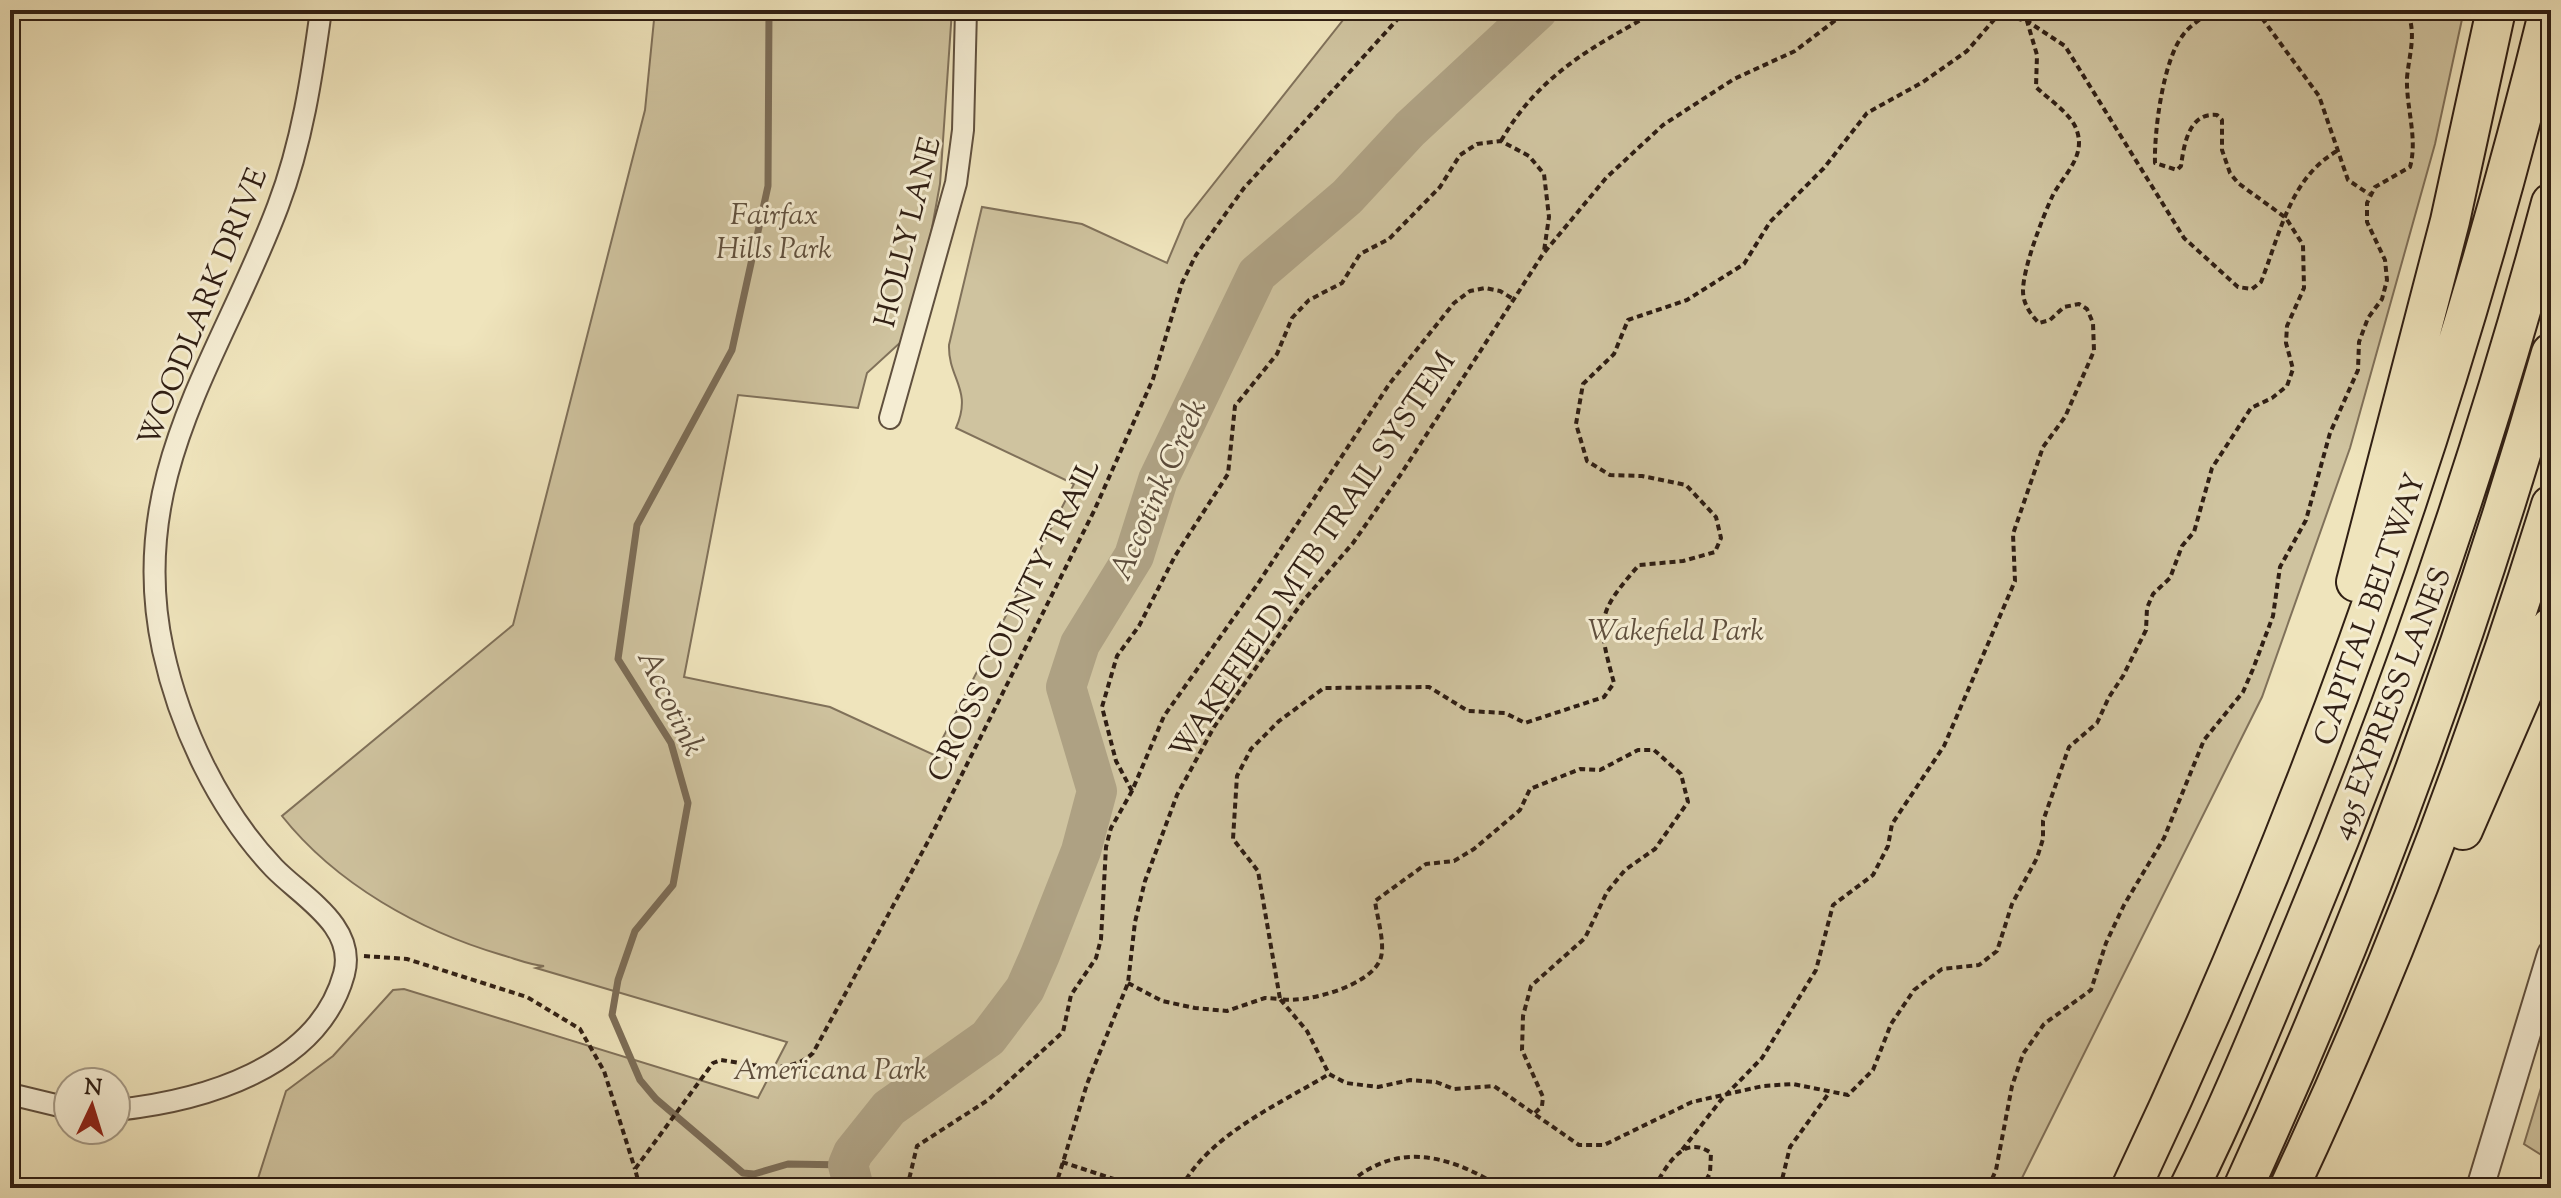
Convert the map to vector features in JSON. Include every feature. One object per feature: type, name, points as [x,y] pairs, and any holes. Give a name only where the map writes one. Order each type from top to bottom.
[{"type":"highway","points":[[2284,844],[2414,370],[2496,10]]},
{"type":"highway","name":"CAPITAL BELTWAY","points":[[2131,1188],[2202,1037],[2284,844],[2364,632],[2432,428],[2503,187],[2549,10]]},
{"type":"highway","name":"495 EXPRESS LANES","points":[[2189,1188],[2287,966],[2405,671],[2486,434],[2551,203]]},
{"type":"highway","name":"495 EXPRESS LANES","points":[[2243,1188],[2294,1074],[2379,864],[2462,636],[2551,353]]},
{"type":"highway","points":[[2314,1135],[2399,932],[2479,726],[2551,505]]},
{"type":"highway","points":[[2289,1188],[2486,781],[2551,627]]},
{"type":"street","name":"WOODLARK DRIVE","points":[[321,10],[313,73],[291,164],[254,267],[221,330],[178,433],[164,484],[153,569],[163,650],[194,743],[241,827],[273,868],[331,921],[341,936],[346,954]]},
{"type":"street","name":"HOLLY LANE","points":[[890,418],[956,183],[963,130],[966,10]]},
{"type":"street","points":[[132,1108],[197,1096],[273,1063],[320,1019],[338,990],[346,954]]},
{"type":"street","points":[[2480,1188],[2551,954]]},
{"type":"street","points":[[10,1094],[52,1104]]},
{"type":"path","name":"CROSS COUNTY TRAIL","points":[[635,1169],[659,1131],[686,1102],[713,1063],[721,1060],[782,1066],[801,1061],[813,1053],[931,836],[1094,511],[1153,379],[1182,283],[1196,255],[1244,188],[1406,10]]},
{"type":"path","points":[[1132,791],[1116,761],[1102,707],[1117,656],[1139,626],[1175,556],[1228,474],[1235,406],[1277,354],[1292,318],[1309,300],[1342,283],[1360,254],[1389,239],[1440,187],[1460,155],[1477,144],[1501,141],[1516,115],[1550,77],[1599,44],[1659,10]]},
{"type":"path","name":"WAKEFIELD MTB TRAIL SYSTEM","points":[[1055,1188],[1087,1084],[1128,983],[1135,922],[1145,881],[1177,795],[1214,727],[1303,601],[1353,543],[1543,254],[1606,178],[1663,125],[1734,79],[1795,51],[1849,10]]},
{"type":"path","points":[[1654,1188],[1674,1156],[1762,1058],[1816,970],[1833,905],[1873,875],[1888,846],[1892,824],[1944,746],[2015,581],[2013,534],[2043,447],[2065,417],[2094,351],[2093,323],[2087,309],[2079,304],[2064,307],[2050,320],[2039,323],[2029,313],[2023,292],[2052,196],[2071,171],[2079,145],[2077,130],[2070,118],[2036,87],[2037,55],[2024,10]]},
{"type":"path","points":[[1280,999],[1307,1031],[1329,1074],[1346,1083],[1378,1087],[1410,1080],[1436,1082],[1454,1089],[1494,1086],[1579,1145],[1604,1145],[1692,1102],[1730,1093],[1793,1084],[1848,1095],[1873,1070],[1891,1024],[1914,990],[1942,969],[1979,965],[1997,951],[2012,904],[2037,858],[2043,839],[2043,821],[2069,747],[2097,723],[2123,676],[2146,630],[2147,608],[2153,594],[2170,578],[2179,553],[2194,532],[2212,468],[2251,408],[2272,398],[2287,386],[2293,369],[2286,343],[2287,326],[2304,288],[2303,245],[2286,218],[2238,183],[2230,173],[2222,150],[2222,120],[2217,115],[2203,117],[2185,135],[2181,166],[2177,170],[2155,163],[2155,140],[2172,57],[2180,38],[2211,10]]},
{"type":"path","points":[[2256,10],[2319,96],[2348,180],[2370,194]]},
{"type":"path","points":[[2282,10],[2287,14],[2298,10]]},
{"type":"path","points":[[1988,1188],[1996,1170],[2012,1086],[2023,1054],[2044,1024],[2091,990],[2106,943],[2124,905],[2164,838],[2204,740],[2243,692],[2273,616],[2280,567],[2306,520],[2330,433],[2358,370],[2359,342],[2368,318],[2382,299],[2387,280],[2385,260],[2367,222],[2370,194],[2375,187],[2410,167],[2414,153],[2407,77],[2414,44],[2407,10]]},
{"type":"path","name":"WAKEFIELD MTB TRAIL SYSTEM","points":[[1280,999],[1258,871],[1233,839],[1237,776],[1251,749],[1279,721],[1324,688],[1429,687],[1468,711],[1505,713],[1525,723],[1604,697],[1614,683],[1601,636],[1609,599],[1639,565],[1683,561],[1715,552],[1721,538],[1716,517],[1686,485],[1642,476],[1610,475],[1587,461],[1576,424],[1583,384],[1614,354],[1628,320],[1687,300],[1744,264],[1770,222],[1824,168],[1867,113],[1923,82],[1967,51],[1999,14],[2027,21]]},
{"type":"path","points":[[2027,21],[2065,46],[2184,238],[2238,287],[2252,289],[2261,282],[2296,190],[2308,172],[2337,151]]},
{"type":"path","name":"WAKEFIELD MTB TRAIL SYSTEM","points":[[1501,141],[1529,156],[1544,174],[1549,217],[1543,254]]},
{"type":"path","name":"WAKEFIELD MTB TRAIL SYSTEM","points":[[907,1188],[917,1146],[988,1100],[1063,1032],[1071,995],[1096,958],[1101,939],[1106,847],[1111,828],[1132,791],[1164,716],[1257,585],[1390,383],[1454,303],[1470,291],[1500,291],[1514,300]]},
{"type":"path","points":[[1128,983],[1162,1001],[1227,1011],[1265,998],[1315,1000],[1372,974],[1382,955],[1375,901],[1426,864],[1454,861],[1474,849],[1513,817],[1530,789],[1580,769],[1600,770],[1638,750],[1654,750],[1681,774],[1688,802],[1655,849],[1625,870],[1607,892],[1585,938],[1531,986],[1523,1016],[1522,1050],[1543,1097],[1542,1106],[1535,1113]]},
{"type":"path","points":[[346,954],[407,959],[527,997],[580,1029],[604,1071],[640,1188]]},
{"type":"path","points":[[1181,1188],[1191,1170],[1222,1140],[1329,1074]]},
{"type":"path","points":[[1780,1188],[1790,1147],[1829,1093]]},
{"type":"path","points":[[1682,1150],[1702,1146],[1711,1153],[1710,1173],[1702,1188]]},
{"type":"path","points":[[1342,1188],[1374,1166],[1407,1156],[1432,1158],[1472,1169],[1502,1188]]},
{"type":"path","points":[[1062,1162],[1141,1188]]},
{"type":"green space","name":"Wakefield Park","points":[[655,10],[952,10],[940,184],[925,266],[902,341],[867,373],[858,408],[738,395],[684,677],[830,707],[934,755],[1074,484],[956,428],[962,403],[949,345],[982,207],[1082,224],[1167,263],[1185,220],[1351,10],[2464,10],[2435,144],[2350,448],[2262,697],[2017,1188],[255,1188],[286,1091],[333,1056],[393,990],[404,989],[758,1098],[787,1042],[536,968],[544,966],[441,933],[354,884],[304,841],[282,816],[513,625],[645,110]]},
{"type":"green space","points":[[2551,1055],[2551,1161],[2524,1144]]},
{"type":"waterway","name":"Accotink","points":[[769,10],[768,186],[732,350],[637,525],[618,659],[671,743],[688,803],[673,885],[635,931],[618,980],[612,1015],[640,1080],[656,1099],[743,1173],[754,1174],[788,1164],[848,1165]]},
{"type":"waterway","name":"Accotink Creek","points":[[854,1188],[848,1165],[853,1153],[889,1108],[988,1038],[1025,989],[1040,955],[1081,851],[1097,791],[1066,687],[1080,644],[1134,556],[1158,480],[1257,274],[1347,197],[1410,129],[1538,10]]},
{"type":"park label","name":"Fairfax Hills Park","points":[[774,231]]},
{"type":"park label","name":"Americana Park","points":[[830,1069]]}]
